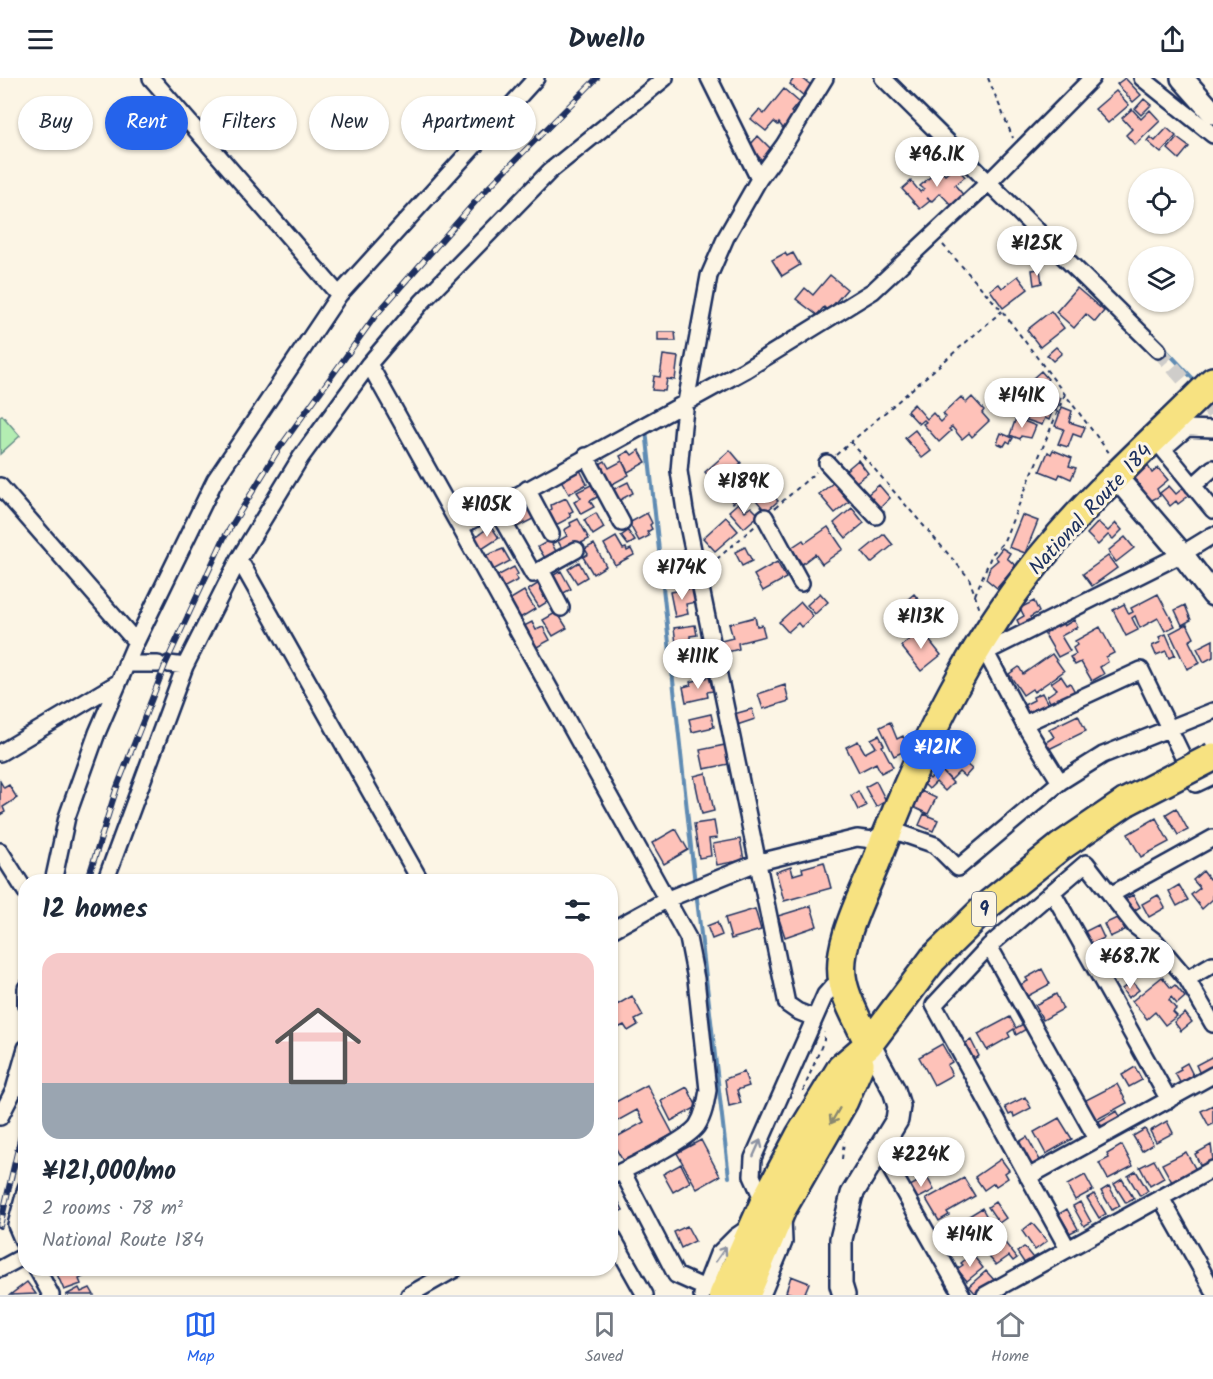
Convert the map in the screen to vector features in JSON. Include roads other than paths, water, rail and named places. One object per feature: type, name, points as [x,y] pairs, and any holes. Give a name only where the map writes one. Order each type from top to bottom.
[{"type":"highway","name":"National Route 184","points":[[869,1044],[843,981],[843,953],[850,928],[889,829],[938,717],[1011,597],[1060,535],[1213,381]]},
{"type":"highway","name":"9","points":[[746,1295],[767,1212],[800,1135],[841,1068],[869,1044],[933,959],[989,904],[1060,847],[1126,802],[1213,757]]},
{"type":"highway","name":"9","points":[[710,1293],[767,1212]]},
{"type":"street","points":[[151,78],[339,295]]},
{"type":"street","points":[[54,874],[67,817],[97,733],[136,642],[215,480],[339,295],[536,78]]},
{"type":"street","points":[[108,874],[185,666],[238,559],[301,457],[369,364],[422,302],[550,171],[665,78]]},
{"type":"street","points":[[709,78],[759,179]]},
{"type":"street","points":[[814,1018],[787,1004],[685,511],[679,471],[686,402],[710,276],[726,237],[759,179],[784,145],[825,78]]},
{"type":"street","points":[[883,78],[1158,351]]},
{"type":"street","points":[[460,527],[745,370],[873,291],[989,182],[1092,78]]},
{"type":"street","points":[[1142,78],[1213,135]]},
{"type":"street","points":[[1182,78],[1213,113]]},
{"type":"street","points":[[369,364],[688,938],[696,979],[708,1089],[705,1108],[696,1127],[688,1134],[618,1173]]},
{"type":"street","points":[[1213,429],[1187,428],[1163,449],[1213,510]]},
{"type":"street","points":[[586,456],[622,523]]},
{"type":"street","points":[[827,462],[876,516]]},
{"type":"street","points":[[1193,486],[1213,468]]},
{"type":"street","points":[[1116,477],[1182,554],[1213,595]]},
{"type":"street","points":[[0,486],[136,642]]},
{"type":"street","points":[[527,489],[551,534]]},
{"type":"street","points":[[495,507],[533,574],[576,550]]},
{"type":"street","points":[[765,517],[801,583]]},
{"type":"street","points":[[1060,782],[1024,724],[985,642],[1182,554],[1213,535]]},
{"type":"street","points":[[238,559],[416,874]]},
{"type":"street","points":[[541,570],[561,608]]},
{"type":"street","points":[[126,664],[185,666]]},
{"type":"street","points":[[1024,724],[1141,670],[1196,784],[1213,776]]},
{"type":"street","points":[[0,753],[118,682]]},
{"type":"street","points":[[618,927],[668,899],[759,862],[857,838],[873,840],[889,829],[934,845],[958,868],[1060,782],[1103,755],[1213,711]]},
{"type":"street","points":[[1112,894],[1213,838]]},
{"type":"street","points":[[0,851],[18,879]]},
{"type":"street","points":[[1068,1249],[934,1005],[989,946],[1086,863],[1135,926],[1156,942],[1187,979],[1213,1024]]},
{"type":"street","points":[[1053,893],[1169,1100]]},
{"type":"street","points":[[989,946],[1097,1139]]},
{"type":"street","points":[[1187,979],[1213,964]]},
{"type":"street","points":[[762,1295],[784,1242],[767,1212],[752,1176],[753,1158],[825,995],[833,986],[843,981]]},
{"type":"street","points":[[844,1295],[841,1285],[840,1239],[852,1194],[897,1120],[899,1106],[894,1090],[869,1044]]},
{"type":"street","points":[[1028,1177],[1213,1075]]},
{"type":"street","points":[[0,1117],[14,1090],[18,1076]]},
{"type":"street","points":[[880,1150],[962,1295]]},
{"type":"street","points":[[985,1295],[1213,1169]]},
{"type":"street","points":[[618,1177],[676,1275],[710,1293]]},
{"type":"street","points":[[1161,1198],[1213,1290]]},
{"type":"street","points":[[618,1247],[645,1295]]},
{"type":"street","points":[[0,1269],[18,1260]]},
{"type":"street","points":[[41,1276],[51,1295]]},
{"type":"street","points":[[409,1295],[443,1276]]},
{"type":"waterway","points":[[894,78],[992,174]]},
{"type":"waterway","points":[[997,180],[1145,327]]},
{"type":"waterway","points":[[1162,346],[1198,384]]},
{"type":"waterway","points":[[646,430],[695,884]]},
{"type":"waterway","points":[[696,891],[729,1177]]},
{"type":"tunnel","points":[[1158,350],[1213,413]]},
{"type":"railway","points":[[90,874],[117,787],[166,663],[224,538],[278,450],[376,315],[483,193],[597,78]]},
{"type":"railway","points":[[0,1226],[18,1148]]}]
